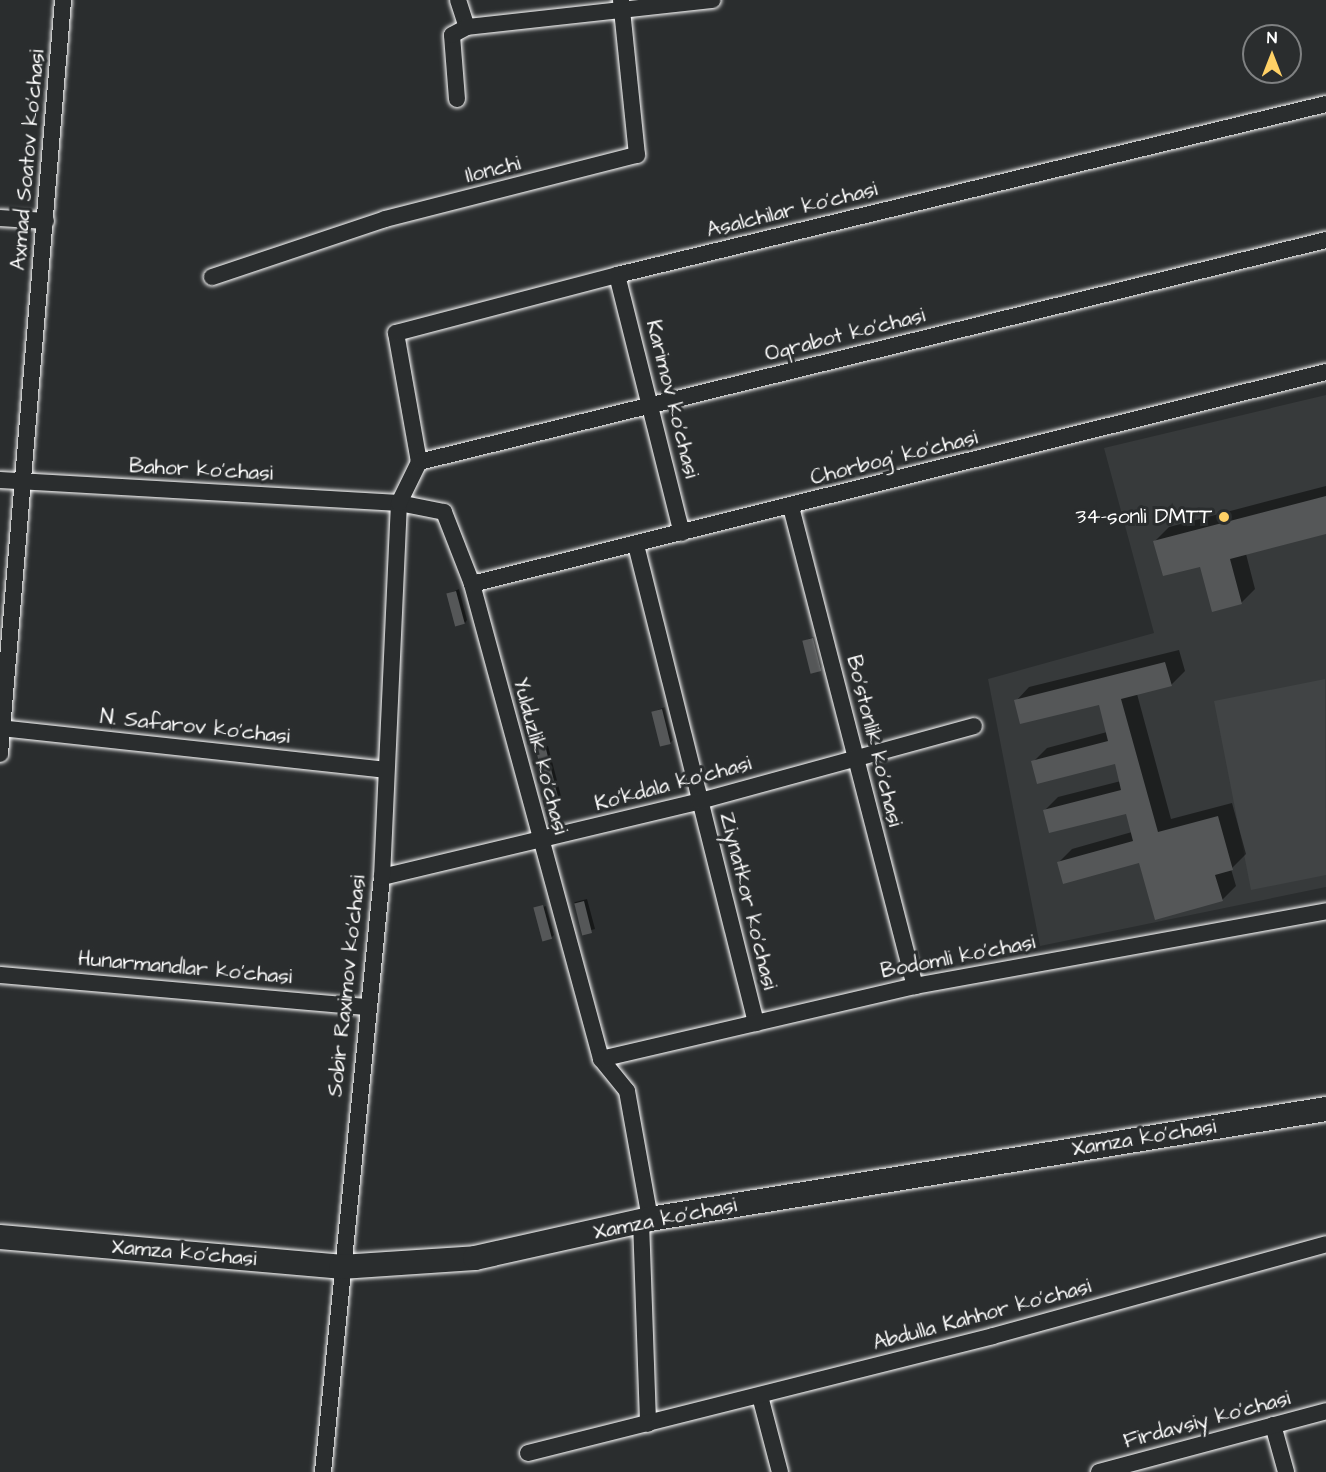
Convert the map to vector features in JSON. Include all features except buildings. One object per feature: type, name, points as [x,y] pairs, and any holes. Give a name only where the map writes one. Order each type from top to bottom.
[{"type":"main road","name":"Xamza ko'chasi","points":[[0,1237],[341,1267],[475,1258],[645,1220],[1326,1108]]},
{"type":"street","name":"Axmad Soatov ko'chasi","points":[[0,754],[63,0]]},
{"type":"street","points":[[458,0],[467,27]]},
{"type":"street","points":[[456,99],[452,35],[467,27],[621,5],[713,0]]},
{"type":"street","name":"Ilonchi","points":[[212,277],[385,219],[638,155],[621,5]]},
{"type":"street","name":"Asalchilar ko'chasi","points":[[419,462],[396,333],[617,275],[1326,104]]},
{"type":"street","points":[[0,218],[46,221]]},
{"type":"street","name":"Oqrabot ko'chasi","points":[[419,462],[1326,240]]},
{"type":"street","name":"Karimov ko'chasi","points":[[617,275],[682,533]]},
{"type":"street","name":"Chorbog' ko'chasi","points":[[472,584],[791,507],[1326,372]]},
{"type":"street","points":[[399,503],[419,462]]},
{"type":"street","name":"Bahor ko'chasi","points":[[0,480],[399,503]]},
{"type":"street","name":"Yulduzlik ko'chasi","points":[[399,503],[444,512],[472,584],[539,841],[601,1059]]},
{"type":"street","name":"Sobir Raximov ko'chasi","points":[[323,1472],[366,1007],[382,877],[384,770],[399,503]]},
{"type":"street","name":"Bo'stonlik ko'chasi","points":[[791,507],[854,758],[915,986]]},
{"type":"street","name":"Ziynatkor ko'chasi","points":[[636,545],[756,1023]]},
{"type":"street","name":"Ko'kdala ko'chasi","points":[[382,877],[700,801],[974,726]]},
{"type":"street","name":"N. Safarov ko'chasi","points":[[1,728],[384,770]]},
{"type":"street","name":"Bodomli ko'chasi","points":[[601,1059],[915,986],[1326,911]]},
{"type":"street","name":"Hunarmandlar ko'chasi","points":[[0,975],[366,1007]]},
{"type":"street","points":[[601,1059],[627,1091],[645,1220],[648,1424]]},
{"type":"street","name":"Abdulla Kahhor ko'chasi","points":[[528,1453],[760,1396],[1326,1244]]},
{"type":"street","points":[[760,1396],[780,1472]]},
{"type":"street","name":"Firdavsiy ko'chasi","points":[[1099,1472],[1326,1410]]},
{"type":"street","points":[[1273,1425],[1286,1472]]},
{"type":"shaded area","points":[[1326,395],[1326,887],[1040,946],[988,679],[1154,633],[1104,448]]},
{"type":"shaded area","points":[[1325,679],[1326,875],[1251,890],[1214,701]]},
{"type":"place","name":"34-sonli DMTT","points":[[1224,517]]}]
